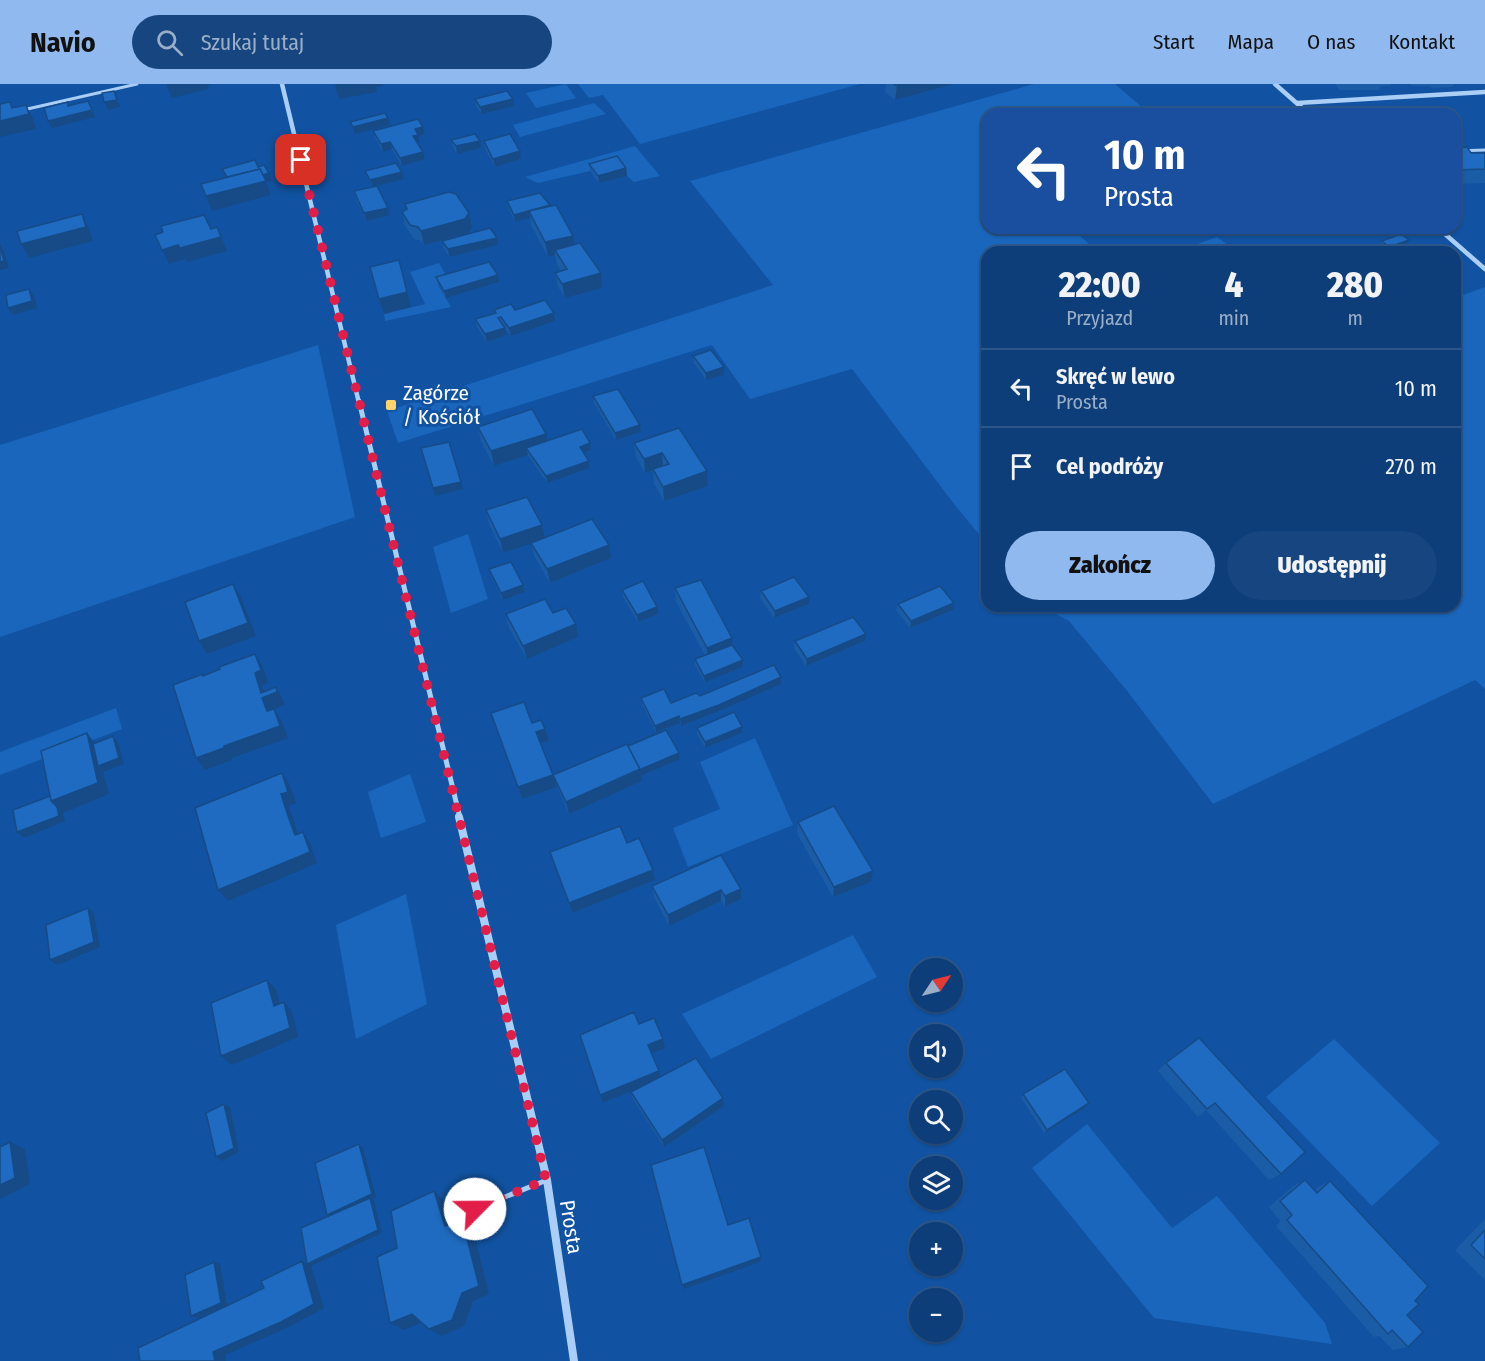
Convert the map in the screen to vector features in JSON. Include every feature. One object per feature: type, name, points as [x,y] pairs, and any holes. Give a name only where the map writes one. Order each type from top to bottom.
[{"type":"street","name":"Prosta","points":[[282,84],[546,1180],[574,1361]]},
{"type":"street","points":[[1275,84],[1302,108]]},
{"type":"street","points":[[1296,103],[1485,92]]},
{"type":"street","points":[[1445,234],[1459,246]]},
{"type":"street","points":[[1461,248],[1485,269]]},
{"type":"lane","points":[[23,110],[137,84]]},
{"type":"lane","points":[[1461,151],[1485,150]]},
{"type":"lane","points":[[475,1209],[546,1180]]},
{"type":"shaded area","points":[[566,84],[576,98],[536,108],[526,93]]},
{"type":"shaded area","points":[[578,84],[860,84],[640,144],[603,95],[589,98]]},
{"type":"shaded area","points":[[1034,84],[1115,84],[1143,108],[981,108],[981,234],[1078,234],[1091,246],[981,246],[981,537],[852,369],[750,399],[712,345],[398,443],[387,411],[773,285],[690,181]]},
{"type":"shaded area","points":[[594,103],[606,114],[520,137],[513,125]]},
{"type":"shaded area","points":[[635,146],[660,176],[634,182],[627,176],[590,171],[538,183],[525,177]]},
{"type":"shaded area","points":[[1217,237],[1230,246],[1192,246]]},
{"type":"shaded area","points":[[439,263],[449,281],[438,285],[451,307],[385,321],[384,314],[425,304],[410,272]]},
{"type":"shaded area","points":[[1485,287],[1485,689],[1475,680],[1213,804],[1128,692],[1069,621],[1052,612],[1461,612],[1461,296]]},
{"type":"shaded area","points":[[318,345],[355,517],[0,637],[0,445]]},
{"type":"shaded area","points":[[468,534],[488,599],[451,613],[433,547]]},
{"type":"shaded area","points":[[116,708],[122,729],[0,775],[0,752]]},
{"type":"shaded area","points":[[755,738],[793,825],[688,867],[673,828],[720,809],[700,762]]},
{"type":"shaded area","points":[[410,774],[426,822],[381,838],[368,792]]},
{"type":"shaded area","points":[[406,894],[427,1004],[356,1039],[336,925]]},
{"type":"shaded area","points":[[853,935],[877,977],[711,1059],[682,1014]]},
{"type":"shaded area","points":[[1334,1039],[1440,1143],[1372,1206],[1266,1097]]},
{"type":"shaded area","points":[[1087,1124],[1172,1228],[1217,1196],[1325,1323],[1332,1344],[1154,1318],[1032,1168]]},
{"type":"building","points":[[114,91],[117,100],[104,102],[102,93]]},
{"type":"building","points":[[507,91],[513,99],[480,107],[475,99]]},
{"type":"building","points":[[88,101],[92,110],[48,121],[44,108],[68,102],[68,106]]},
{"type":"building","points":[[10,102],[12,108],[26,105],[29,114],[0,121],[0,104]]},
{"type":"building","points":[[385,113],[388,118],[353,127],[350,122]]},
{"type":"building","points":[[418,119],[423,127],[415,129],[418,135],[413,136],[423,152],[400,158],[390,142],[381,144],[373,131]]},
{"type":"building","points":[[475,134],[480,141],[456,146],[451,140]]},
{"type":"building","points":[[510,134],[520,151],[493,159],[484,141]]},
{"type":"building","points":[[1467,147],[1471,153],[1485,153],[1485,169],[1461,170],[1461,148]]},
{"type":"building","points":[[617,156],[626,168],[598,176],[589,164]]},
{"type":"building","points":[[255,160],[258,167],[264,165],[269,173],[263,175],[260,169],[227,177],[222,169]]},
{"type":"building","points":[[396,163],[402,172],[370,180],[365,171]]},
{"type":"building","points":[[260,169],[266,181],[206,196],[201,184]]},
{"type":"building","points":[[377,186],[388,208],[364,213],[354,191]]},
{"type":"building","points":[[449,192],[456,194],[469,213],[465,219],[421,231],[418,227],[410,225],[402,212],[407,209],[405,204]]},
{"type":"building","points":[[540,193],[550,205],[514,215],[507,201]]},
{"type":"building","points":[[556,205],[573,236],[545,242],[529,211]]},
{"type":"building","points":[[82,214],[86,227],[21,244],[17,231]]},
{"type":"building","points":[[204,215],[211,229],[217,227],[221,237],[180,248],[178,245],[162,250],[155,235],[163,232],[161,226]]},
{"type":"building","points":[[490,228],[497,238],[448,249],[442,241]]},
{"type":"building","points":[[1401,234],[1409,240],[1392,246],[1388,246],[1382,241]]},
{"type":"building","points":[[580,243],[601,273],[562,284],[555,273],[567,269],[555,250]]},
{"type":"building","points":[[0,245],[4,261],[0,262]]},
{"type":"building","points":[[399,260],[407,292],[379,299],[370,267]]},
{"type":"building","points":[[489,262],[498,275],[444,291],[436,277]]},
{"type":"building","points":[[29,289],[32,301],[8,308],[6,295]]},
{"type":"building","points":[[545,300],[554,313],[509,328],[501,317],[498,318],[505,328],[485,334],[475,319],[496,313],[494,310],[511,304],[515,310]]},
{"type":"building","points":[[711,350],[724,367],[706,373],[693,356]]},
{"type":"building","points":[[618,389],[640,425],[615,433],[593,396]]},
{"type":"building","points":[[532,409],[546,434],[491,451],[478,427]]},
{"type":"building","points":[[679,428],[707,471],[663,487],[653,469],[669,464],[662,453],[644,459],[634,443]]},
{"type":"building","points":[[582,429],[590,443],[580,447],[589,461],[546,476],[526,448]]},
{"type":"building","points":[[449,442],[461,482],[433,488],[421,448]]},
{"type":"building","points":[[527,497],[542,525],[500,539],[486,510]]},
{"type":"building","points":[[592,519],[609,545],[547,569],[531,543]]},
{"type":"building","points":[[511,562],[523,585],[501,593],[489,569]]},
{"type":"building","points":[[794,577],[809,597],[775,611],[761,591]]},
{"type":"building","points":[[701,580],[732,638],[707,648],[675,588]]},
{"type":"building","points":[[643,581],[657,607],[637,615],[622,590]]},
{"type":"building","points":[[233,584],[248,623],[199,641],[185,602]]},
{"type":"building","points":[[940,586],[954,603],[911,621],[898,604]]},
{"type":"building","points":[[545,599],[553,613],[566,608],[576,624],[523,646],[506,614]]},
{"type":"building","points":[[853,617],[866,634],[807,659],[795,641]]},
{"type":"building","points":[[732,645],[743,660],[704,676],[695,659]]},
{"type":"building","points":[[255,654],[261,670],[255,673],[261,693],[276,687],[277,692],[262,698],[267,711],[274,709],[280,726],[196,758],[173,685],[203,674],[203,676],[220,669],[219,667]]},
{"type":"building","points":[[774,665],[781,677],[719,705],[680,719],[679,716],[655,726],[641,698],[664,689],[671,703],[696,693],[700,696]]},
{"type":"building","points":[[524,702],[532,723],[541,720],[545,729],[536,732],[553,775],[518,787],[491,713]]},
{"type":"building","points":[[734,712],[742,727],[705,742],[697,728]]},
{"type":"building","points":[[666,730],[679,753],[639,770],[628,746]]},
{"type":"building","points":[[87,733],[98,783],[51,801],[41,751]]},
{"type":"building","points":[[113,736],[119,758],[98,766],[93,744]]},
{"type":"building","points":[[627,744],[640,769],[566,802],[553,775]]},
{"type":"building","points":[[282,773],[288,792],[281,794],[287,813],[295,835],[303,832],[310,852],[218,890],[195,808]]},
{"type":"building","points":[[50,796],[51,801],[57,807],[59,816],[17,832],[13,810]]},
{"type":"building","points":[[834,806],[873,871],[834,887],[798,822]]},
{"type":"building","points":[[620,826],[627,843],[639,838],[653,870],[569,903],[550,852]]},
{"type":"building","points":[[721,855],[741,889],[725,896],[721,890],[668,915],[652,886]]},
{"type":"building","points":[[88,908],[94,942],[50,960],[46,925]]},
{"type":"building","points":[[267,980],[274,1006],[284,1002],[290,1028],[221,1056],[211,1003]]},
{"type":"building","points":[[634,1012],[639,1024],[654,1018],[663,1039],[648,1045],[659,1071],[600,1095],[580,1035]]},
{"type":"building","points":[[1199,1038],[1305,1152],[1281,1174],[1215,1103],[1207,1109],[1166,1063]]},
{"type":"building","points":[[696,1058],[723,1098],[662,1140],[631,1092]]},
{"type":"building","points":[[1065,1069],[1089,1103],[1047,1130],[1023,1094]]},
{"type":"building","points":[[224,1104],[234,1148],[216,1157],[206,1113]]},
{"type":"building","points":[[10,1142],[15,1178],[0,1185],[0,1147]]},
{"type":"building","points":[[359,1144],[372,1194],[327,1215],[315,1163]]},
{"type":"building","points":[[704,1147],[728,1225],[749,1218],[761,1257],[682,1285],[651,1165]]},
{"type":"building","points":[[1305,1180],[1317,1193],[1330,1181],[1428,1286],[1415,1301],[1419,1304],[1407,1315],[1423,1332],[1408,1347],[1392,1330],[1388,1334],[1287,1220],[1292,1215],[1280,1201]]},
{"type":"building","points":[[434,1191],[445,1226],[462,1219],[479,1286],[462,1293],[452,1320],[429,1329],[412,1314],[390,1323],[377,1257],[397,1248],[391,1211]]},
{"type":"building","points":[[370,1198],[378,1230],[307,1264],[301,1228]]},
{"type":"building","points":[[1485,1230],[1485,1259],[1471,1245]]},
{"type":"building","points":[[302,1261],[314,1304],[281,1322],[213,1352],[215,1361],[140,1361],[138,1348],[264,1288],[261,1281]]},
{"type":"building","points":[[214,1262],[221,1303],[191,1316],[185,1275]]},
{"type":"place","name":"Zagórze / Kościół","points":[[391,405]]},
{"type":"route","points":[[301,160],[546,1180],[475,1209]]}]
